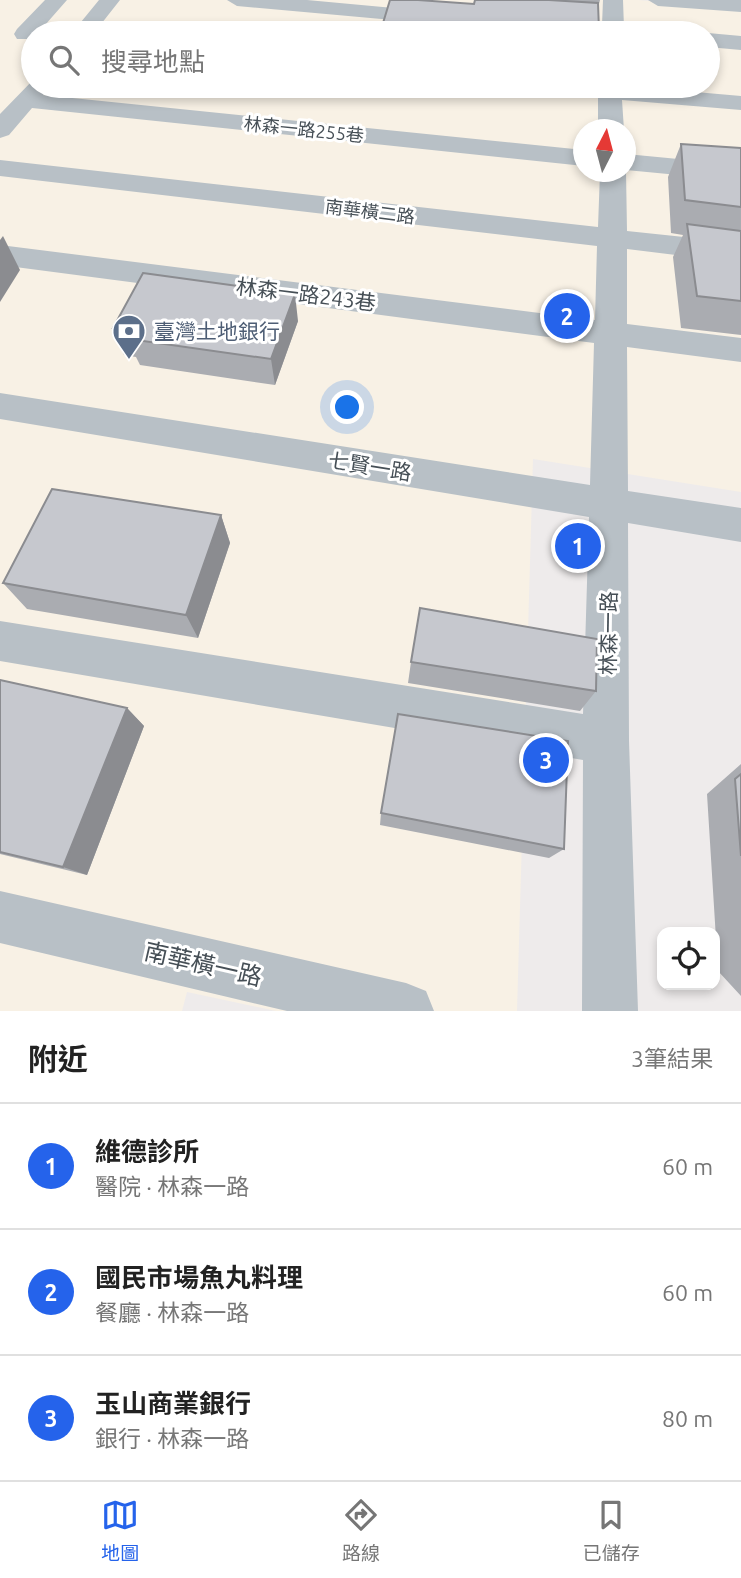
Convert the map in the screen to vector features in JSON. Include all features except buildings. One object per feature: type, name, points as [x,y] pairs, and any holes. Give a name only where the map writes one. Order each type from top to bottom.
[{"type":"street","points":[[40,21],[57,0]]},
{"type":"street","points":[[93,21],[110,0]]},
{"type":"street","points":[[237,0],[460,19]]},
{"type":"street","points":[[613,0],[614,21]]},
{"type":"street","points":[[658,0],[741,6]]},
{"type":"street","points":[[0,32],[21,34]]},
{"type":"street","points":[[720,41],[741,43]]},
{"type":"street","points":[[0,130],[28,98]]},
{"type":"street","name":"林森一路255巷","points":[[74,98],[573,157]]},
{"type":"street","points":[[610,98],[611,119]]},
{"type":"street","points":[[694,98],[741,103]]},
{"type":"street","points":[[636,163],[741,173]]},
{"type":"street","name":"南華橫二路","points":[[0,168],[741,253]]},
{"type":"street","name":"林森一路","points":[[610,1011],[607,741],[613,182]]},
{"type":"street","name":"林森一路243巷","points":[[0,255],[741,350]]},
{"type":"street","name":"七賢一路","points":[[0,406],[741,525]]},
{"type":"street","points":[[0,641],[607,741]]},
{"type":"street","name":"南華橫一路","points":[[0,917],[407,1011]]},
{"type":"shaded area","points":[[0,0],[638,0],[741,9],[741,492],[533,459],[517,1011],[276,1011],[187,992],[182,1011],[0,1011]]},
{"type":"place","name":"國民市場魚丸料理","points":[[567,316]]},
{"type":"place","name":"臺灣土地銀行","points":[[129,361]]},
{"type":"place","name":"維德診所","points":[[578,546]]},
{"type":"place","name":"玉山商業銀行","points":[[546,760]]}]
